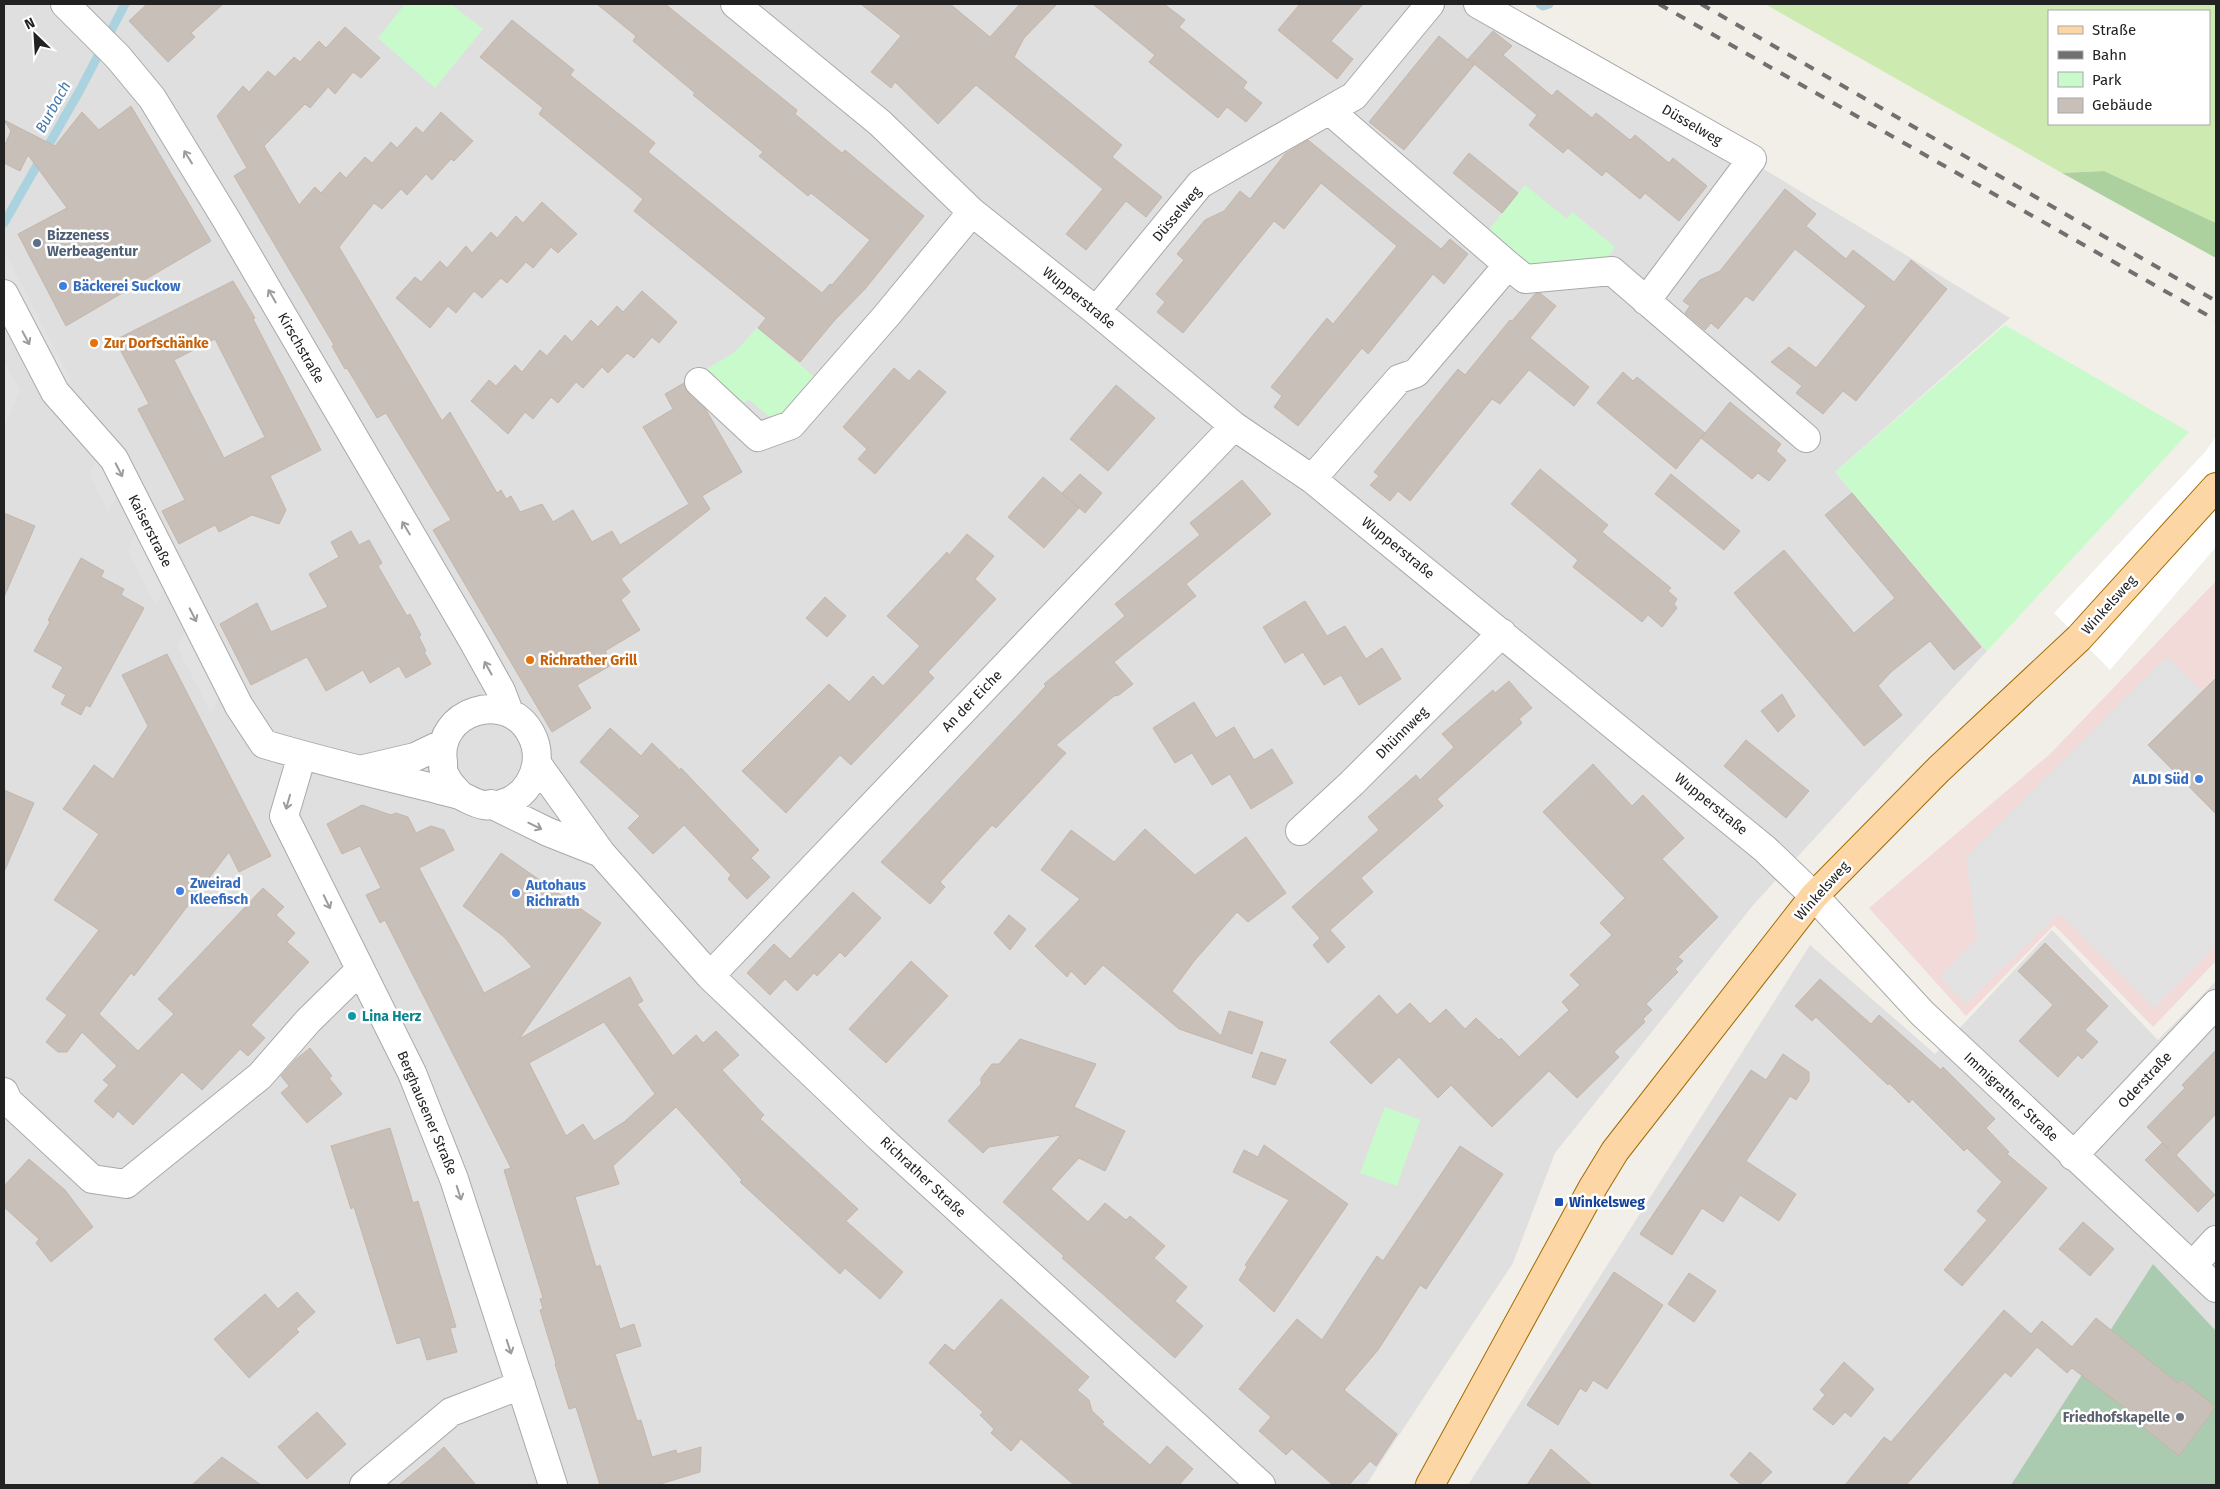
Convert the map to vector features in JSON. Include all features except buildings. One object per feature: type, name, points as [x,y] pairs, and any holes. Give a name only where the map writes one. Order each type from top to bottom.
[{"type":"main road","name":"Winkelsweg","points":[[1430,1485],[1593,1187],[1616,1151],[1814,896],[1939,769],[2079,638],[2216,487]]},
{"type":"street","name":"Kirschstraße","points":[[65,4],[118,57],[152,98],[226,219],[472,638],[501,691],[509,712]]},
{"type":"street","name":"Wupperstraße","points":[[735,4],[880,123],[972,212],[1096,311],[1234,426],[1312,479],[1502,633],[1766,848],[1814,896]]},
{"type":"street","name":"Düsselweg","points":[[1096,311],[1200,184],[1354,96],[1430,4]]},
{"type":"street","name":"Düsselweg","points":[[1478,4],[1752,159],[1646,301]]},
{"type":"street","points":[[1330,111],[1525,279],[1612,272],[1806,438]]},
{"type":"street","points":[[699,382],[758,437],[791,425],[887,315],[972,212]]},
{"type":"street","points":[[1312,479],[1399,379],[1416,373],[1508,266]]},
{"type":"street","name":"Kaiserstraße","points":[[4,294],[55,392],[114,459],[239,706],[264,744],[302,755]]},
{"type":"street","name":"An der Eiche","points":[[710,976],[1234,426]]},
{"type":"street","name":"Dhünnweg","points":[[1300,831],[1352,783],[1502,633]]},
{"type":"street","points":[[302,755],[460,795],[483,805],[509,802],[528,788],[538,765],[537,744],[526,724],[509,712],[486,708],[465,715],[448,731],[441,752],[445,776],[460,795]]},
{"type":"street","points":[[357,770],[415,756],[444,743]]},
{"type":"street","name":"Berghausener Straße","points":[[302,755],[284,816],[412,1073],[454,1179],[553,1485]]},
{"type":"street","name":"Richrather Straße","points":[[538,765],[601,853],[710,976],[888,1145],[1261,1485]]},
{"type":"street","name":"Richrather Straße","points":[[491,804],[548,832],[601,853]]},
{"type":"street","name":"Immigrather Straße","points":[[1814,896],[1922,1013],[2216,1288]]},
{"type":"street","points":[[4,1092],[8,1101],[92,1179],[126,1184],[260,1076],[308,1021],[360,970]]},
{"type":"street","name":"Oderstraße","points":[[2074,1156],[2216,1004]]},
{"type":"street","points":[[2193,1265],[2216,1240]]},
{"type":"street","points":[[364,1485],[451,1412],[521,1385]]},
{"type":"shaded area","points":[[4,4],[1491,4],[2010,318],[1835,472],[1987,651],[1754,904],[1555,1153],[1513,1263],[1366,1485],[4,1485]]},
{"type":"shaded area","points":[[5,252],[71,380],[61,386],[4,274]]},
{"type":"shaded area","points":[[4,361],[20,390],[4,428]]},
{"type":"shaded area","points":[[99,454],[119,493],[108,512],[89,474]]},
{"type":"shaded area","points":[[138,528],[166,583],[156,606],[128,550]]},
{"type":"shaded area","points":[[2216,581],[2216,961],[2153,1027],[2054,925],[1966,1016],[1869,908],[2050,754]]},
{"type":"shaded area","points":[[188,628],[221,695],[211,713],[177,647]]},
{"type":"shaded area","points":[[2167,656],[2202,691],[2148,745],[2216,814],[2216,946],[2154,1008],[2059,913],[1966,1004],[1939,977],[1977,938],[1966,857]]},
{"type":"shaded area","points":[[2052,930],[2158,1040],[2216,981],[2216,1485],[1468,1485],[1810,945],[1935,1054]]},
{"type":"green space","points":[[405,4],[451,4],[483,29],[435,88],[378,38]]},
{"type":"green space","points":[[1765,4],[2216,4],[2216,223],[2104,171],[2062,173]]},
{"type":"green space","points":[[2104,171],[2216,223],[2216,258],[2062,173]]},
{"type":"green space","points":[[1525,185],[1567,219],[1572,212],[1615,247],[1607,258],[1532,265],[1488,231]]},
{"type":"green space","points":[[2005,325],[2189,432],[1987,651],[1835,472]]},
{"type":"green space","points":[[757,328],[818,380],[787,415],[771,418],[748,399],[740,407],[700,373],[735,352]]},
{"type":"green space","points":[[1385,1107],[1420,1120],[1397,1186],[1360,1173]]},
{"type":"green space","points":[[2153,1264],[2216,1331],[2216,1485],[2011,1485]]},
{"type":"pier","points":[[2216,436],[2216,547],[2110,670],[2054,613],[2206,451]]},
{"type":"waterway","name":"Burbach","points":[[4,223],[80,90],[125,4]]},
{"type":"waterway","points":[[1540,4],[1543,6],[1549,4]]},
{"type":"railway","points":[[1659,4],[2216,320]]},
{"type":"railway","points":[[1701,4],[2216,301]]},
{"type":"place","name":"Bizzeness Werbeagentur","points":[[37,243]]},
{"type":"place","name":"Bäckerei Suckow","points":[[63,286]]},
{"type":"place","name":"Zur Dorfschänke","points":[[94,343]]},
{"type":"place","name":"Richrather Grill","points":[[530,660]]},
{"type":"place","name":"ALDI Süd","points":[[2199,779]]},
{"type":"place","name":"Zweirad Kleefisch","points":[[180,891]]},
{"type":"place","name":"Autohaus Richrath","points":[[516,893]]},
{"type":"place","name":"Lina Herz","points":[[352,1016]]},
{"type":"place","name":"Winkelsweg","points":[[1559,1202]]},
{"type":"place","name":"Friedhofskapelle","points":[[2180,1417]]}]
